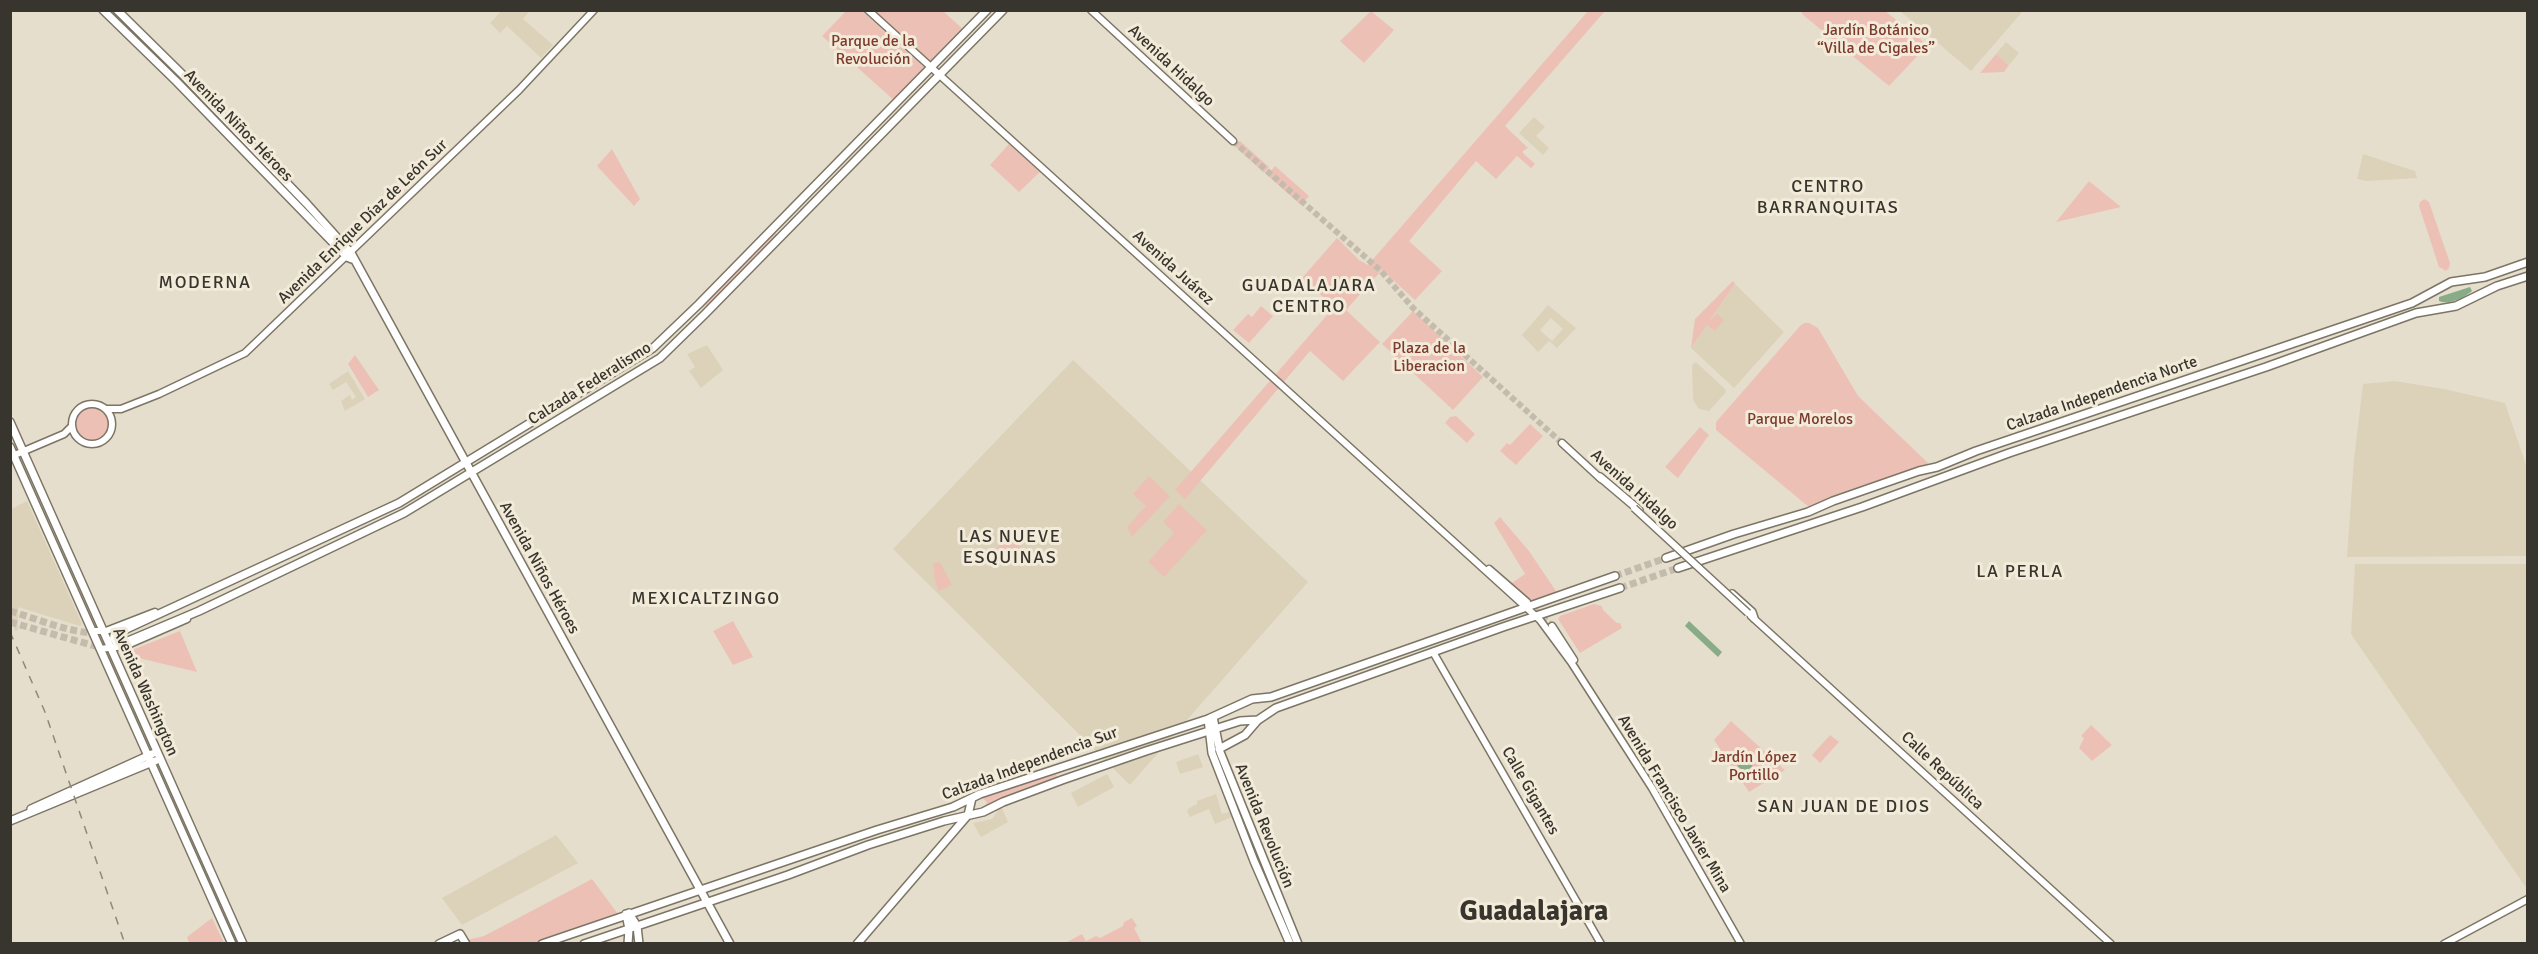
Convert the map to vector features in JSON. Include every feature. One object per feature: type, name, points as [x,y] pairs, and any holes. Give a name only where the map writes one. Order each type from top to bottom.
[{"type":"main road","name":"Avenida Niños Héroes","points":[[104,10],[350,257]]},
{"type":"main road","name":"Avenida Niños Héroes","points":[[117,10],[307,204],[350,257],[466,462],[730,944]]},
{"type":"main road","name":"Avenida Enrique Díaz de León Sur","points":[[106,409],[121,409],[239,357],[350,257],[519,90],[594,10]]},
{"type":"main road","name":"Avenida Juárez","points":[[868,10],[1526,605],[1536,617]]},
{"type":"main road","name":"Calzada Federalismo","points":[[93,631],[104,632],[119,629],[195,598],[384,510],[653,348],[725,278],[987,10]]},
{"type":"main road","name":"Calzada Federalismo","points":[[100,649],[111,649],[127,644],[404,513],[663,355],[1003,10]]},
{"type":"main road","name":"Avenida Hidalgo","points":[[1090,10],[1233,141]]},
{"type":"main road","name":"Calzada Independencia Norte","points":[[1689,558],[1833,501],[2412,303],[2451,282],[2485,277],[2528,262]]},
{"type":"main road","name":"Calzada Independencia Norte","points":[[1689,558],[1862,507],[2009,453],[2266,367],[2416,313],[2456,306],[2497,286],[2528,276]]},
{"type":"main road","points":[[663,355],[698,317],[700,310]]},
{"type":"main road","points":[[12,456],[64,435],[72,426],[74,415],[83,405],[97,404],[106,409],[112,423]]},
{"type":"main road","points":[[64,435],[77,437],[85,442],[100,442],[109,434],[114,416],[121,409]]},
{"type":"main road","name":"Avenida Washington","points":[[10,422],[59,522],[111,649],[243,944]]},
{"type":"main road","points":[[72,426],[77,437]]},
{"type":"main road","name":"Avenida Hidalgo","points":[[1562,443],[1689,558]]},
{"type":"main road","name":"Avenida Washington","points":[[10,447],[12,456],[93,631],[232,944]]},
{"type":"main road","points":[[1600,477],[1689,558],[1748,617],[1751,616]]},
{"type":"main road","points":[[287,570],[290,565],[315,554]]},
{"type":"main road","points":[[1666,558],[1689,558]]},
{"type":"main road","points":[[1678,568],[1689,558]]},
{"type":"main road","points":[[1526,605],[1616,576]]},
{"type":"main road","points":[[1536,617],[1620,588]]},
{"type":"main road","name":"Calzada Independencia Sur","points":[[542,944],[877,830],[953,807],[972,798],[1153,735],[1210,718],[1252,699],[1271,697],[1526,605]]},
{"type":"main road","name":"Calle República","points":[[1751,616],[2111,944]]},
{"type":"main road","name":"Calzada Independencia Sur","points":[[584,944],[788,875],[868,844],[983,812],[1062,780],[1240,721],[1258,720],[1276,708],[1536,617]]},
{"type":"main road","name":"Avenida Francisco Javier Mina","points":[[1536,617],[1553,636],[1583,680],[1652,788],[1741,944]]},
{"type":"main road","name":"Avenida Francisco Javier Mina","points":[[1552,626],[1569,650],[1583,680]]},
{"type":"main road","points":[[119,629],[112,638],[116,643],[127,644]]},
{"type":"main road","name":"Calle Gigantes","points":[[1433,652],[1601,944]]},
{"type":"main road","name":"Avenida Revolución","points":[[1210,718],[1212,753],[1254,861],[1290,944]]},
{"type":"main road","points":[[1219,749],[1245,735],[1258,720]]},
{"type":"main road","name":"Avenida Revolución","points":[[1212,730],[1261,858],[1298,944]]},
{"type":"main road","points":[[10,820],[159,755]]},
{"type":"main road","points":[[857,944],[968,815],[972,798]]},
{"type":"main road","points":[[2444,944],[2527,900]]},
{"type":"main road","points":[[628,914],[637,926],[639,943]]},
{"type":"main road","points":[[628,914],[628,944]]},
{"type":"main road","points":[[439,944],[460,934],[466,944]]},
{"type":"shaded area","points":[[502,10],[530,11],[523,19],[553,45],[541,58],[507,26],[500,33],[490,23]]},
{"type":"shaded area","points":[[1900,11],[2023,11],[1971,71]]},
{"type":"shaded area","points":[[2006,42],[2019,53],[2009,65],[1996,54]]},
{"type":"shaded area","points":[[1534,117],[1545,127],[1536,136],[1549,148],[1543,155],[1519,133]]},
{"type":"shaded area","points":[[2363,154],[2415,171],[2417,178],[2367,181],[2357,179]]},
{"type":"shaded area","points":[[1735,284],[1784,332],[1734,388],[1691,348]]},
{"type":"shaded area","points":[[2470,287],[2472,291],[2461,298],[2447,302],[2439,301],[2439,297]]},
{"type":"shaded area","points":[[1548,305],[1576,328],[1557,348],[1549,341],[1538,352],[1522,335]],"holes":[[[1551,318],[1563,329],[1552,341],[1540,330]]]},
{"type":"shaded area","points":[[707,345],[723,370],[701,388],[689,371],[695,367],[687,354]]},
{"type":"shaded area","points":[[1073,360],[1308,582],[1130,785],[893,549]]},
{"type":"shaded area","points":[[1696,362],[1726,392],[1709,411],[1699,409],[1693,400],[1692,365]]},
{"type":"shaded area","points":[[348,371],[365,399],[345,411],[341,401],[350,395],[352,400],[356,397],[346,382],[333,390],[329,384]]},
{"type":"shaded area","points":[[2395,381],[2505,403],[2527,464],[2527,556],[2347,557],[2354,459],[2363,384]]},
{"type":"shaded area","points":[[27,501],[82,624],[80,626],[18,607],[18,630],[15,631],[11,621],[11,509]]},
{"type":"shaded area","points":[[2355,564],[2527,564],[2527,889],[2351,634]]},
{"type":"shaded area","points":[[1689,621],[1722,652],[1718,657],[1685,626]]},
{"type":"shaded area","points":[[1745,752],[1751,755],[1754,761],[1751,767],[1745,770],[1739,767],[1736,761],[1739,755]]},
{"type":"shaded area","points":[[1198,754],[1203,767],[1180,774],[1176,762]]},
{"type":"shaded area","points":[[1107,774],[1114,787],[1078,807],[1071,793]]},
{"type":"shaded area","points":[[1216,794],[1222,814],[1230,812],[1232,817],[1215,824],[1209,809],[1190,817],[1187,811],[1189,808],[1197,804],[1197,801]]},
{"type":"shaded area","points":[[1001,806],[1008,822],[981,837],[973,823],[992,819]]},
{"type":"shaded area","points":[[556,835],[578,863],[462,925],[442,898]]},
{"type":"green space","name":"Parque de la Revolución","points":[[846,11],[862,11],[927,70],[896,102],[822,36]]},
{"type":"green space","name":"Parque de la Revolución","points":[[874,11],[943,11],[965,31],[933,64]]},
{"type":"green space","points":[[1371,11],[1394,30],[1364,63],[1340,41]]},
{"type":"green space","points":[[1588,11],[1605,11],[1505,126],[1528,148],[1523,153],[1535,164],[1531,168],[1517,156],[1496,179],[1476,161],[1409,241],[1442,271],[1415,300],[1382,270],[1346,310],[1380,342],[1343,381],[1310,351],[1185,499],[1175,490],[1334,307],[1302,278],[1337,238],[1359,260],[1368,265]]},
{"type":"green space","name":"Jardín Botánico “Villa de Cigales”","points":[[1802,11],[1885,11],[1925,43],[1925,48],[1889,86],[1802,14]]},
{"type":"green space","points":[[1996,54],[2009,65],[2004,72],[1980,73]]},
{"type":"green space","points":[[1240,141],[1269,167],[1264,173],[1236,147]]},
{"type":"green space","points":[[1009,144],[1040,172],[1019,192],[990,165]]},
{"type":"green space","points":[[612,149],[640,199],[634,206],[597,166]]},
{"type":"green space","points":[[1275,166],[1309,196],[1301,205],[1267,175]]},
{"type":"green space","points":[[2089,181],[2121,207],[2056,222]]},
{"type":"green space","points":[[2424,199],[2429,202],[2450,263],[2446,271],[2439,267],[2419,206]]},
{"type":"green space","points":[[775,232],[779,236],[707,308],[705,304]]},
{"type":"green space","points":[[1733,281],[1735,284],[1710,320],[1717,314],[1724,320],[1715,331],[1707,325],[1691,348],[1695,319]]},
{"type":"green space","points":[[1261,306],[1273,316],[1249,343],[1233,330],[1248,314],[1252,317]]},
{"type":"green space","name":"Plaza de la Liberacion","points":[[1413,311],[1483,377],[1453,410],[1382,344]]},
{"type":"green space","name":"Parque Morelos","points":[[1804,323],[1818,328],[1858,396],[1928,463],[1928,467],[1810,508],[1716,430],[1716,422]]},
{"type":"green space","points":[[355,355],[379,390],[368,397],[348,364]]},
{"type":"green space","points":[[92,406],[104,411],[109,423],[104,435],[92,440],[80,435],[75,423],[80,411]]},
{"type":"green space","points":[[1456,416],[1475,434],[1467,443],[1445,423],[1450,417]]},
{"type":"green space","points":[[1530,424],[1543,436],[1516,465],[1500,451],[1507,443],[1510,445]]},
{"type":"green space","points":[[1700,427],[1709,435],[1678,478],[1665,467]]},
{"type":"green space","points":[[1149,476],[1170,496],[1132,537],[1127,527],[1146,506],[1133,494]]},
{"type":"green space","points":[[1179,504],[1207,530],[1164,577],[1148,562],[1174,533],[1163,522]]},
{"type":"green space","points":[[1500,517],[1529,551],[1558,594],[1532,603],[1512,583],[1525,574],[1494,523]]},
{"type":"green space","points":[[1012,536],[1022,550],[1005,559],[997,547]]},
{"type":"green space","points":[[940,562],[952,585],[939,591],[935,581],[933,563]]},
{"type":"green space","points":[[1594,604],[1602,606],[1603,610],[1617,623],[1620,623],[1622,628],[1580,653],[1558,619],[1560,616]]},
{"type":"green space","points":[[733,621],[753,657],[733,665],[713,631]]},
{"type":"green space","points":[[180,631],[197,672],[122,654]]},
{"type":"green space","name":"Jardín López Portillo","points":[[1731,721],[1785,770],[1749,792],[1714,740]]},
{"type":"green space","points":[[2091,725],[2112,745],[2092,761],[2079,748],[2084,738],[2081,736]]},
{"type":"green space","points":[[1830,735],[1839,742],[1820,763],[1812,755]]},
{"type":"green space","points":[[1056,774],[1057,777],[985,807],[987,802],[982,798]]},
{"type":"green space","points":[[592,879],[618,914],[534,943],[470,943],[467,940],[484,936]]},
{"type":"green space","points":[[212,918],[224,943],[189,943],[187,937]]},
{"type":"green space","points":[[1132,918],[1137,926],[1134,928],[1142,943],[1068,944],[1067,942],[1082,934],[1086,941],[1096,936],[1100,938],[1123,926],[1124,922]]},
{"type":"tunnel","points":[[1233,141],[1380,270],[1413,308],[1562,443]]},
{"type":"tunnel","points":[[1615,576],[1666,558]]},
{"type":"tunnel","points":[[1620,588],[1678,568]]},
{"type":"tunnel","points":[[1529,604],[1552,626]]},
{"type":"tunnel","points":[[10,611],[79,631],[93,633],[120,631]]},
{"type":"tunnel","points":[[10,622],[95,646],[128,641]]},
{"type":"railway","points":[[10,632],[45,712],[125,944]]},
{"type":"district","name":"CENTRO BARRANQUITAS","points":[[1828,198]]},
{"type":"district","name":"MODERNA","points":[[205,283]]},
{"type":"district","name":"GUADALAJARA CENTRO","points":[[1309,296]]},
{"type":"district","name":"LAS NUEVE ESQUINAS","points":[[1010,547]]},
{"type":"district","name":"LA PERLA","points":[[2020,572]]},
{"type":"district","name":"MEXICALTZINGO","points":[[706,599]]},
{"type":"district","name":"SAN JUAN DE DIOS","points":[[1844,807]]},
{"type":"district","name":"Guadalajara","points":[[1534,913]]}]
